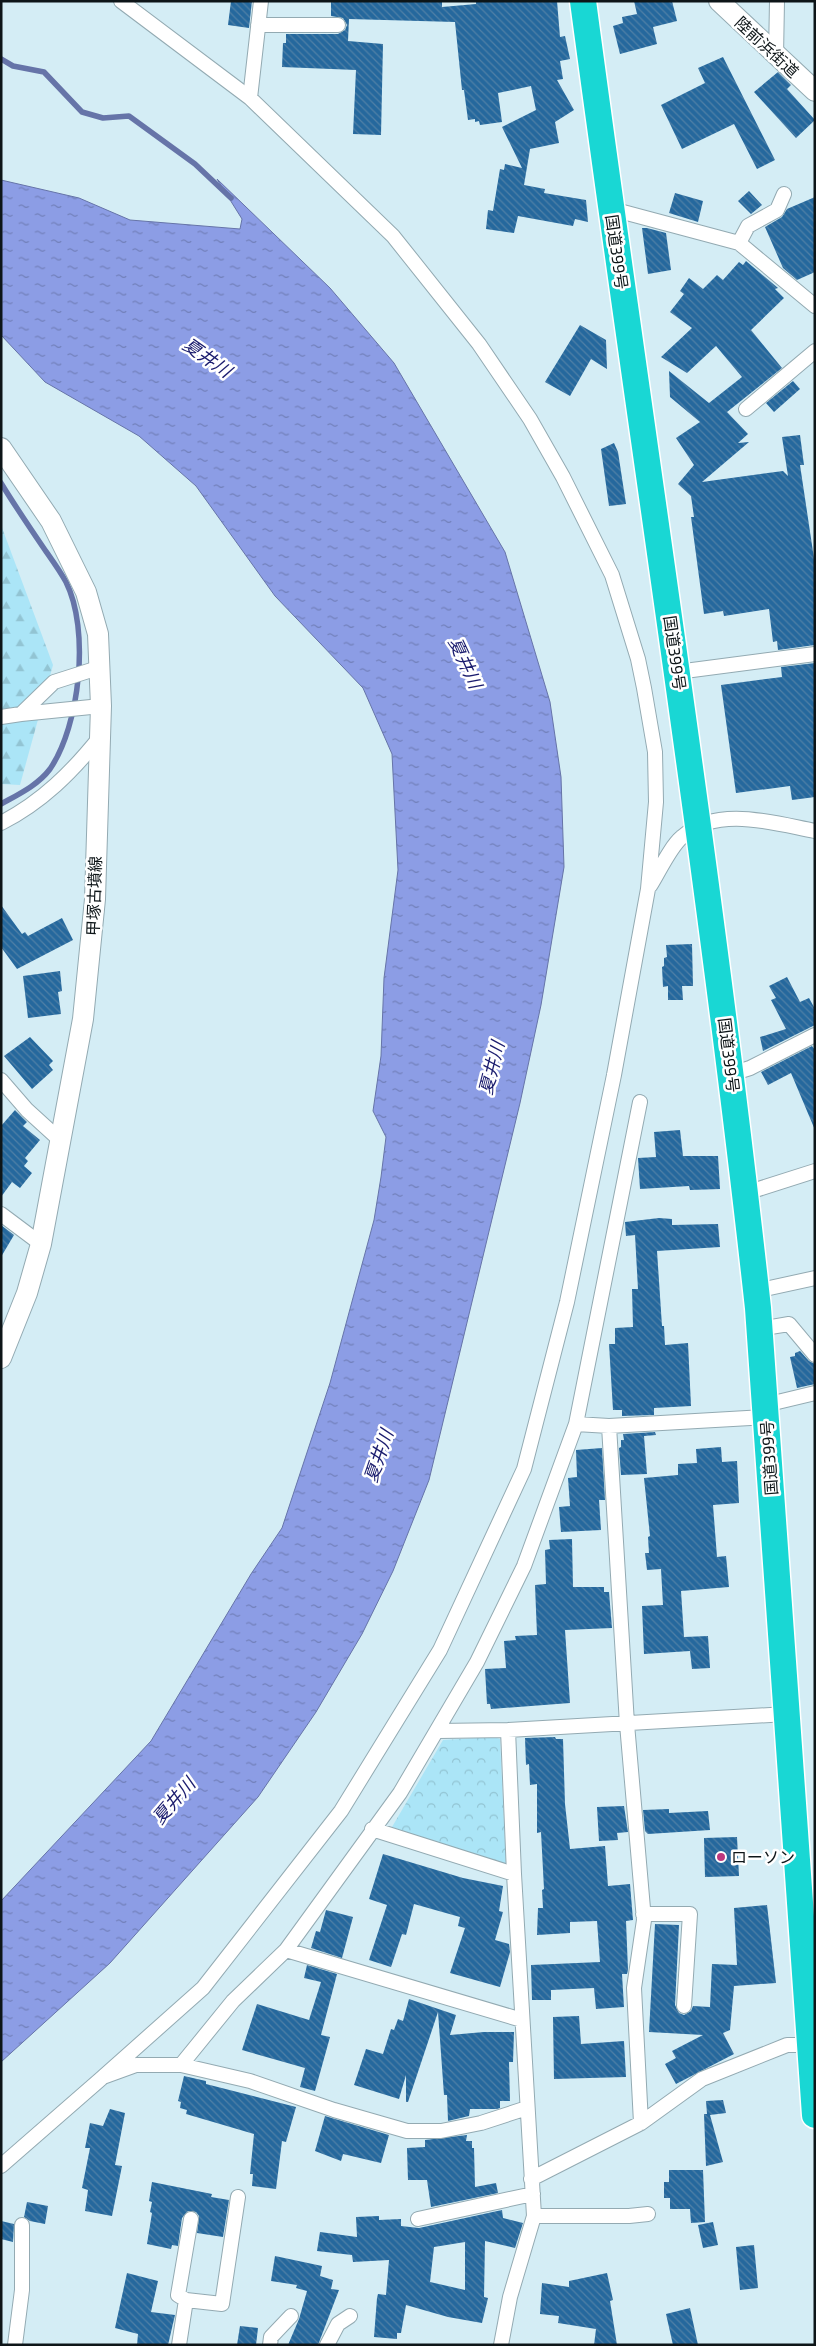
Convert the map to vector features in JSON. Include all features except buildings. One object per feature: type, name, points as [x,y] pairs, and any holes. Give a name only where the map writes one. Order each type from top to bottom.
[{"type":"highway","name":"国道399号","points":[[583,1],[609,213],[699,825],[746,1194],[766,1411],[787,1714],[807,1909],[815,2114]]},
{"type":"main road","name":"陸前浜街道","points":[[719,1],[815,92]]},
{"type":"main road","name":"甲塚古墳線","points":[[1,448],[51,521],[86,592],[98,634],[93,670],[94,706],[100,737],[92,942],[83,1019],[41,1244],[27,1293],[4,1347]]},
{"type":"street","points":[[1,2166],[204,1988],[341,1811],[440,1650],[524,1469],[565,1311],[614,1075],[648,889],[656,802],[654,752],[642,679],[612,575],[563,476],[530,419],[479,344],[393,236],[250,98],[121,1]]},
{"type":"street","points":[[250,98],[261,1]]},
{"type":"street","points":[[776,56],[777,1]]},
{"type":"street","points":[[258,25],[338,25]]},
{"type":"street","points":[[739,243],[748,226],[777,210],[784,194]]},
{"type":"street","points":[[609,213],[623,212],[739,243],[815,306]]},
{"type":"street","points":[[746,410],[815,351]]},
{"type":"street","points":[[678,672],[815,654]]},
{"type":"street","points":[[21,714],[54,682],[93,670]]},
{"type":"street","points":[[1,717],[94,706]]},
{"type":"street","points":[[1,823],[34,804],[50,792],[78,764],[100,737]]},
{"type":"street","points":[[648,889],[680,838],[699,825],[721,818],[759,821],[815,831]]},
{"type":"street","points":[[731,1074],[750,1068],[815,1034]]},
{"type":"street","points":[[1,1080],[61,1142]]},
{"type":"street","points":[[181,2065],[233,2001],[286,1950],[372,1829],[400,1793],[477,1662],[524,1566],[576,1424],[640,1102]]},
{"type":"street","points":[[746,1194],[815,1170]]},
{"type":"street","points":[[1,1214],[41,1244]]},
{"type":"street","points":[[756,1291],[815,1278]]},
{"type":"street","points":[[759,1329],[789,1324],[815,1355]]},
{"type":"street","points":[[576,1424],[609,1426],[766,1411],[815,1393]]},
{"type":"street","points":[[609,1426],[627,1724],[643,1914],[634,1988],[641,2123]]},
{"type":"street","points":[[438,1731],[508,1730],[787,1714]]},
{"type":"street","points":[[501,2345],[510,2298],[534,2216],[514,1874],[508,1730]]},
{"type":"street","points":[[372,1829],[514,1874]]},
{"type":"street","points":[[643,1914],[690,1914],[684,2006]]},
{"type":"street","points":[[286,1950],[522,2020]]},
{"type":"street","points":[[531,2179],[641,2123],[702,2079],[787,2045],[812,2044]]},
{"type":"street","points":[[103,2077],[136,2065],[181,2065],[250,2081],[334,2110],[407,2131],[441,2131],[527,2108]]},
{"type":"street","points":[[418,2219],[533,2194]]},
{"type":"street","points":[[190,2219],[178,2295],[186,2300],[222,2304],[238,2197]]},
{"type":"street","points":[[534,2216],[629,2216],[648,2214]]},
{"type":"street","points":[[15,2345],[22,2290],[22,2225]]},
{"type":"street","points":[[180,2345],[186,2300]]},
{"type":"street","points":[[270,2345],[271,2338],[291,2316]]},
{"type":"street","points":[[327,2345],[338,2324],[350,2316]]},
{"type":"green space","points":[[1,525],[53,665],[20,785],[1,784]]},
{"type":"green space","points":[[494,1737],[500,1739],[506,1866],[392,1827],[443,1740]]},
{"type":"water","name":"夏井川","points":[[217,179],[330,288],[394,363],[505,552],[550,702],[561,777],[564,867],[541,1005],[520,1103],[429,1480],[393,1571],[362,1634],[316,1712],[258,1797],[110,1963],[1,2062],[1,1901],[151,1741],[251,1574],[282,1528],[330,1383],[374,1220],[386,1137],[373,1111],[381,1056],[384,978],[398,870],[392,754],[363,688],[275,596],[196,486],[139,436],[45,382],[1,335],[1,180],[79,198],[130,220],[240,229],[242,219]]},
{"type":"waterway","points":[[1,59],[13,66],[44,72],[82,112],[103,118],[129,116],[195,164],[231,198]]},
{"type":"waterway","points":[[1,483],[66,582],[78,625],[79,651],[75,703],[69,728],[60,750],[50,769],[40,780],[1,804]]},
{"type":"place","name":"ローソン","points":[[721,1857]]}]
